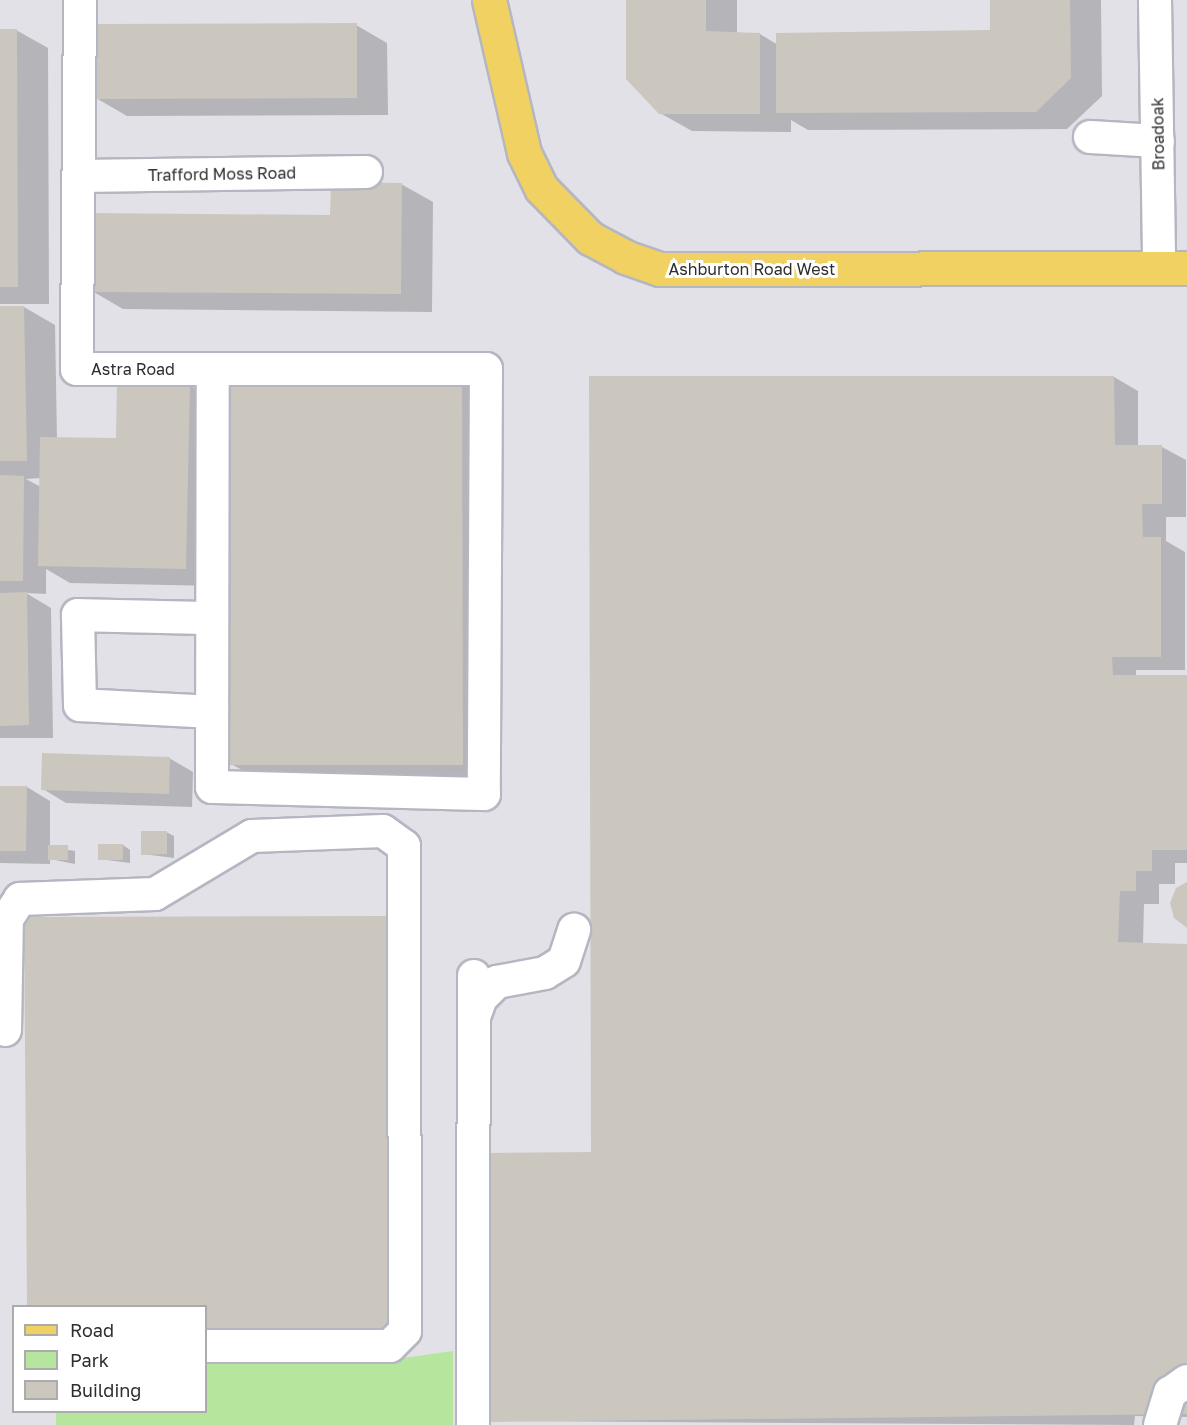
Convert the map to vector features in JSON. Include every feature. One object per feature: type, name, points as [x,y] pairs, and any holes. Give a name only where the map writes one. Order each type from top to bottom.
[{"type":"main road","name":"Ashburton Road West","points":[[489,0],[524,153],[541,188],[590,238],[625,257],[660,269],[1173,268]]},
{"type":"street","name":"Astra Road","points":[[80,0],[77,369],[486,369],[484,794],[212,787],[212,712]]},
{"type":"street","name":"Broadoak","points":[[1155,0],[1158,141],[1173,268]]},
{"type":"street","points":[[1090,137],[1158,141]]},
{"type":"street","name":"Trafford Moss Road","points":[[78,176],[366,172]]},
{"type":"street","points":[[212,618],[78,615],[80,705],[212,712],[213,369]]},
{"type":"street","points":[[10,1030],[7,919],[20,899],[155,894],[252,836],[382,831],[404,846],[405,1331],[390,1346],[207,1346]]},
{"type":"street","points":[[474,1018],[482,998],[497,982],[545,973],[564,961],[574,930]]},
{"type":"street","points":[[473,1425],[474,976]]},
{"type":"street","points":[[1160,1425],[1170,1393],[1187,1381]]},
{"type":"shaded area","points":[[0,0],[1187,0],[1187,1425],[0,1425]]},
{"type":"green space","points":[[453,1351],[453,1425],[56,1425],[56,1413],[207,1413],[207,1358],[403,1358]]},
{"type":"building","points":[[626,0],[706,0],[706,31],[760,33],[760,114],[659,114],[626,79]]},
{"type":"building","points":[[990,0],[1070,0],[1071,78],[1036,112],[776,113],[776,33],[990,30]]},
{"type":"building","points":[[357,23],[357,98],[94,99],[94,24]]},
{"type":"building","points":[[0,29],[17,29],[18,287],[0,287]]},
{"type":"building","points":[[331,182],[402,183],[401,294],[91,292],[91,213],[330,215]]},
{"type":"building","points":[[0,306],[24,306],[27,461],[0,461]]},
{"type":"building","points":[[589,376],[1114,376],[1115,445],[1162,445],[1162,504],[1142,504],[1143,537],[1161,537],[1161,657],[1112,657],[1113,675],[1187,675],[1187,850],[1152,850],[1152,871],[1136,871],[1136,891],[1120,891],[1118,942],[1187,944],[1187,1414],[491,1422],[490,1153],[591,1152]]},
{"type":"building","points":[[229,377],[462,377],[463,765],[229,765]]},
{"type":"building","points":[[117,382],[190,384],[186,569],[38,566],[40,437],[116,438]]},
{"type":"building","points":[[0,475],[24,476],[23,581],[0,581]]},
{"type":"building","points":[[27,592],[29,725],[0,726],[0,593]]},
{"type":"building","points":[[42,753],[170,757],[169,794],[41,790]]},
{"type":"building","points":[[0,786],[27,786],[26,851],[0,851]]},
{"type":"building","points":[[141,831],[167,831],[167,854],[141,855]]},
{"type":"building","points":[[98,844],[123,844],[123,860],[98,860]]},
{"type":"building","points":[[48,845],[68,845],[68,860],[48,860]]},
{"type":"building","points":[[1187,882],[1187,928],[1174,918],[1170,903],[1176,888]]},
{"type":"building","points":[[388,916],[391,1331],[207,1332],[207,1305],[27,1305],[24,917]]}]
